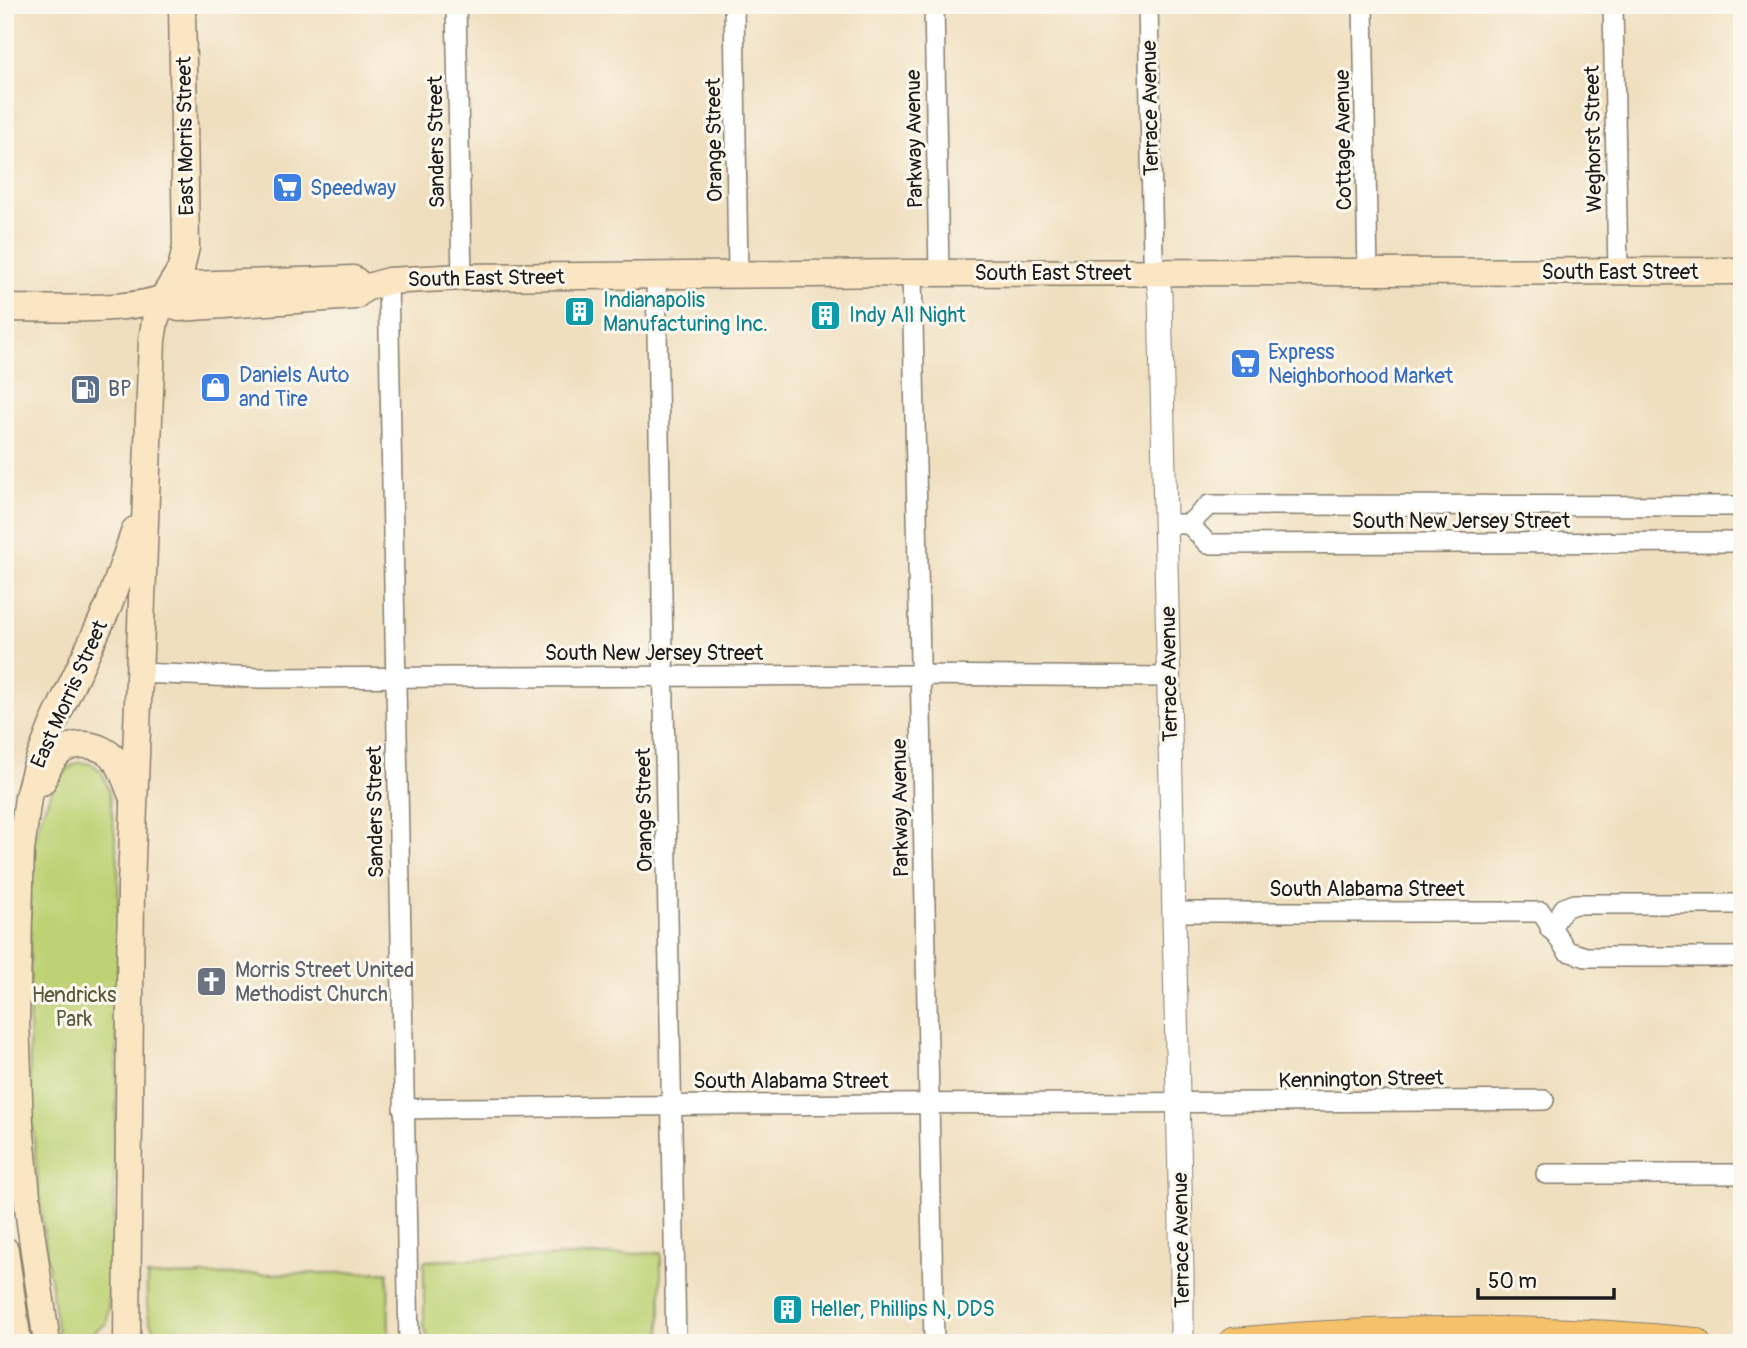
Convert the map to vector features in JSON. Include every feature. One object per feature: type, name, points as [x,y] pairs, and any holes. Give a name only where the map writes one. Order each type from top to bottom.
[{"type":"main road","name":"East Morris Street","points":[[127,1343],[131,885],[147,469],[153,331],[163,298],[181,269],[187,237],[182,5]]},
{"type":"main road","name":"South East Street","points":[[5,308],[58,309],[119,305],[163,298],[178,307],[217,306],[355,296],[376,284],[462,277],[1742,271]]},
{"type":"main road","name":"East Morris Street","points":[[47,1343],[30,1230],[20,1124],[16,1020],[21,850],[28,797],[35,770],[53,724],[120,578],[135,531],[147,469]]},
{"type":"main road","points":[[21,850],[39,787],[54,757],[73,746],[90,745],[108,753],[118,763],[135,804]]},
{"type":"main road","points":[[5,1250],[18,1343]]},
{"type":"main road","points":[[1233,1343],[1395,1332],[1479,1331],[1597,1335],[1695,1343]]},
{"type":"street","name":"Sanders Street","points":[[456,5],[462,277]]},
{"type":"street","name":"Orange Street","points":[[734,5],[738,275]]},
{"type":"street","name":"Parkway Avenue","points":[[934,5],[939,273]]},
{"type":"street","name":"Terrace Avenue","points":[[1148,5],[1153,256],[1160,294],[1182,1343]]},
{"type":"street","name":"Cottage Avenue","points":[[1363,5],[1368,273]]},
{"type":"street","name":"Weghorst Street","points":[[1613,5],[1618,272]]},
{"type":"street","name":"Parkway Avenue","points":[[912,273],[934,1343]]},
{"type":"street","name":"Orange Street","points":[[656,276],[676,1343]]},
{"type":"street","name":"Sanders Street","points":[[376,284],[395,677],[409,1343]]},
{"type":"street","name":"South New Jersey Street","points":[[1742,506],[1209,505],[1189,524],[1208,544],[1742,542]]},
{"type":"street","points":[[1165,524],[1189,524]]},
{"type":"street","name":"South New Jersey Street","points":[[139,673],[261,678],[920,675],[1169,677]]},
{"type":"street","points":[[1550,929],[1563,908],[1575,904],[1742,904]]},
{"type":"street","name":"South Alabama Street","points":[[1174,912],[1541,912],[1567,951],[1586,957],[1742,957]]},
{"type":"street","name":"Kennington Street","points":[[1179,1104],[1544,1100]]},
{"type":"street","name":"South Alabama Street","points":[[403,1109],[672,1104],[1179,1104]]},
{"type":"street","points":[[1546,1174],[1742,1174]]},
{"type":"green space","name":"Hendricks Park","points":[[79,762],[92,764],[102,772],[109,791],[118,861],[114,1223],[107,1323],[85,1337],[59,1342],[41,1208],[32,1106],[29,1047],[31,863],[38,825],[48,799],[62,776]]},
{"type":"green space","points":[[661,1253],[661,1332],[658,1338],[648,1342],[433,1343],[428,1339],[424,1325],[424,1261]]},
{"type":"green space","points":[[388,1272],[389,1342],[173,1343],[156,1332],[148,1316],[147,1276]]},
{"type":"place","name":"Speedway","points":[[287,188]]},
{"type":"place","name":"Indianapolis Manufacturing Inc.","points":[[580,312]]},
{"type":"place","name":"Indy All Night","points":[[826,315]]},
{"type":"place","name":"Express Neighborhood Market","points":[[1245,364]]},
{"type":"place","name":"Daniels Auto and Tire","points":[[216,387]]},
{"type":"place","name":"BP","points":[[85,389]]},
{"type":"place","name":"Morris Street United Methodist Church","points":[[212,982]]},
{"type":"place","name":"Heller, Phillips N, DDS","points":[[787,1309]]}]
